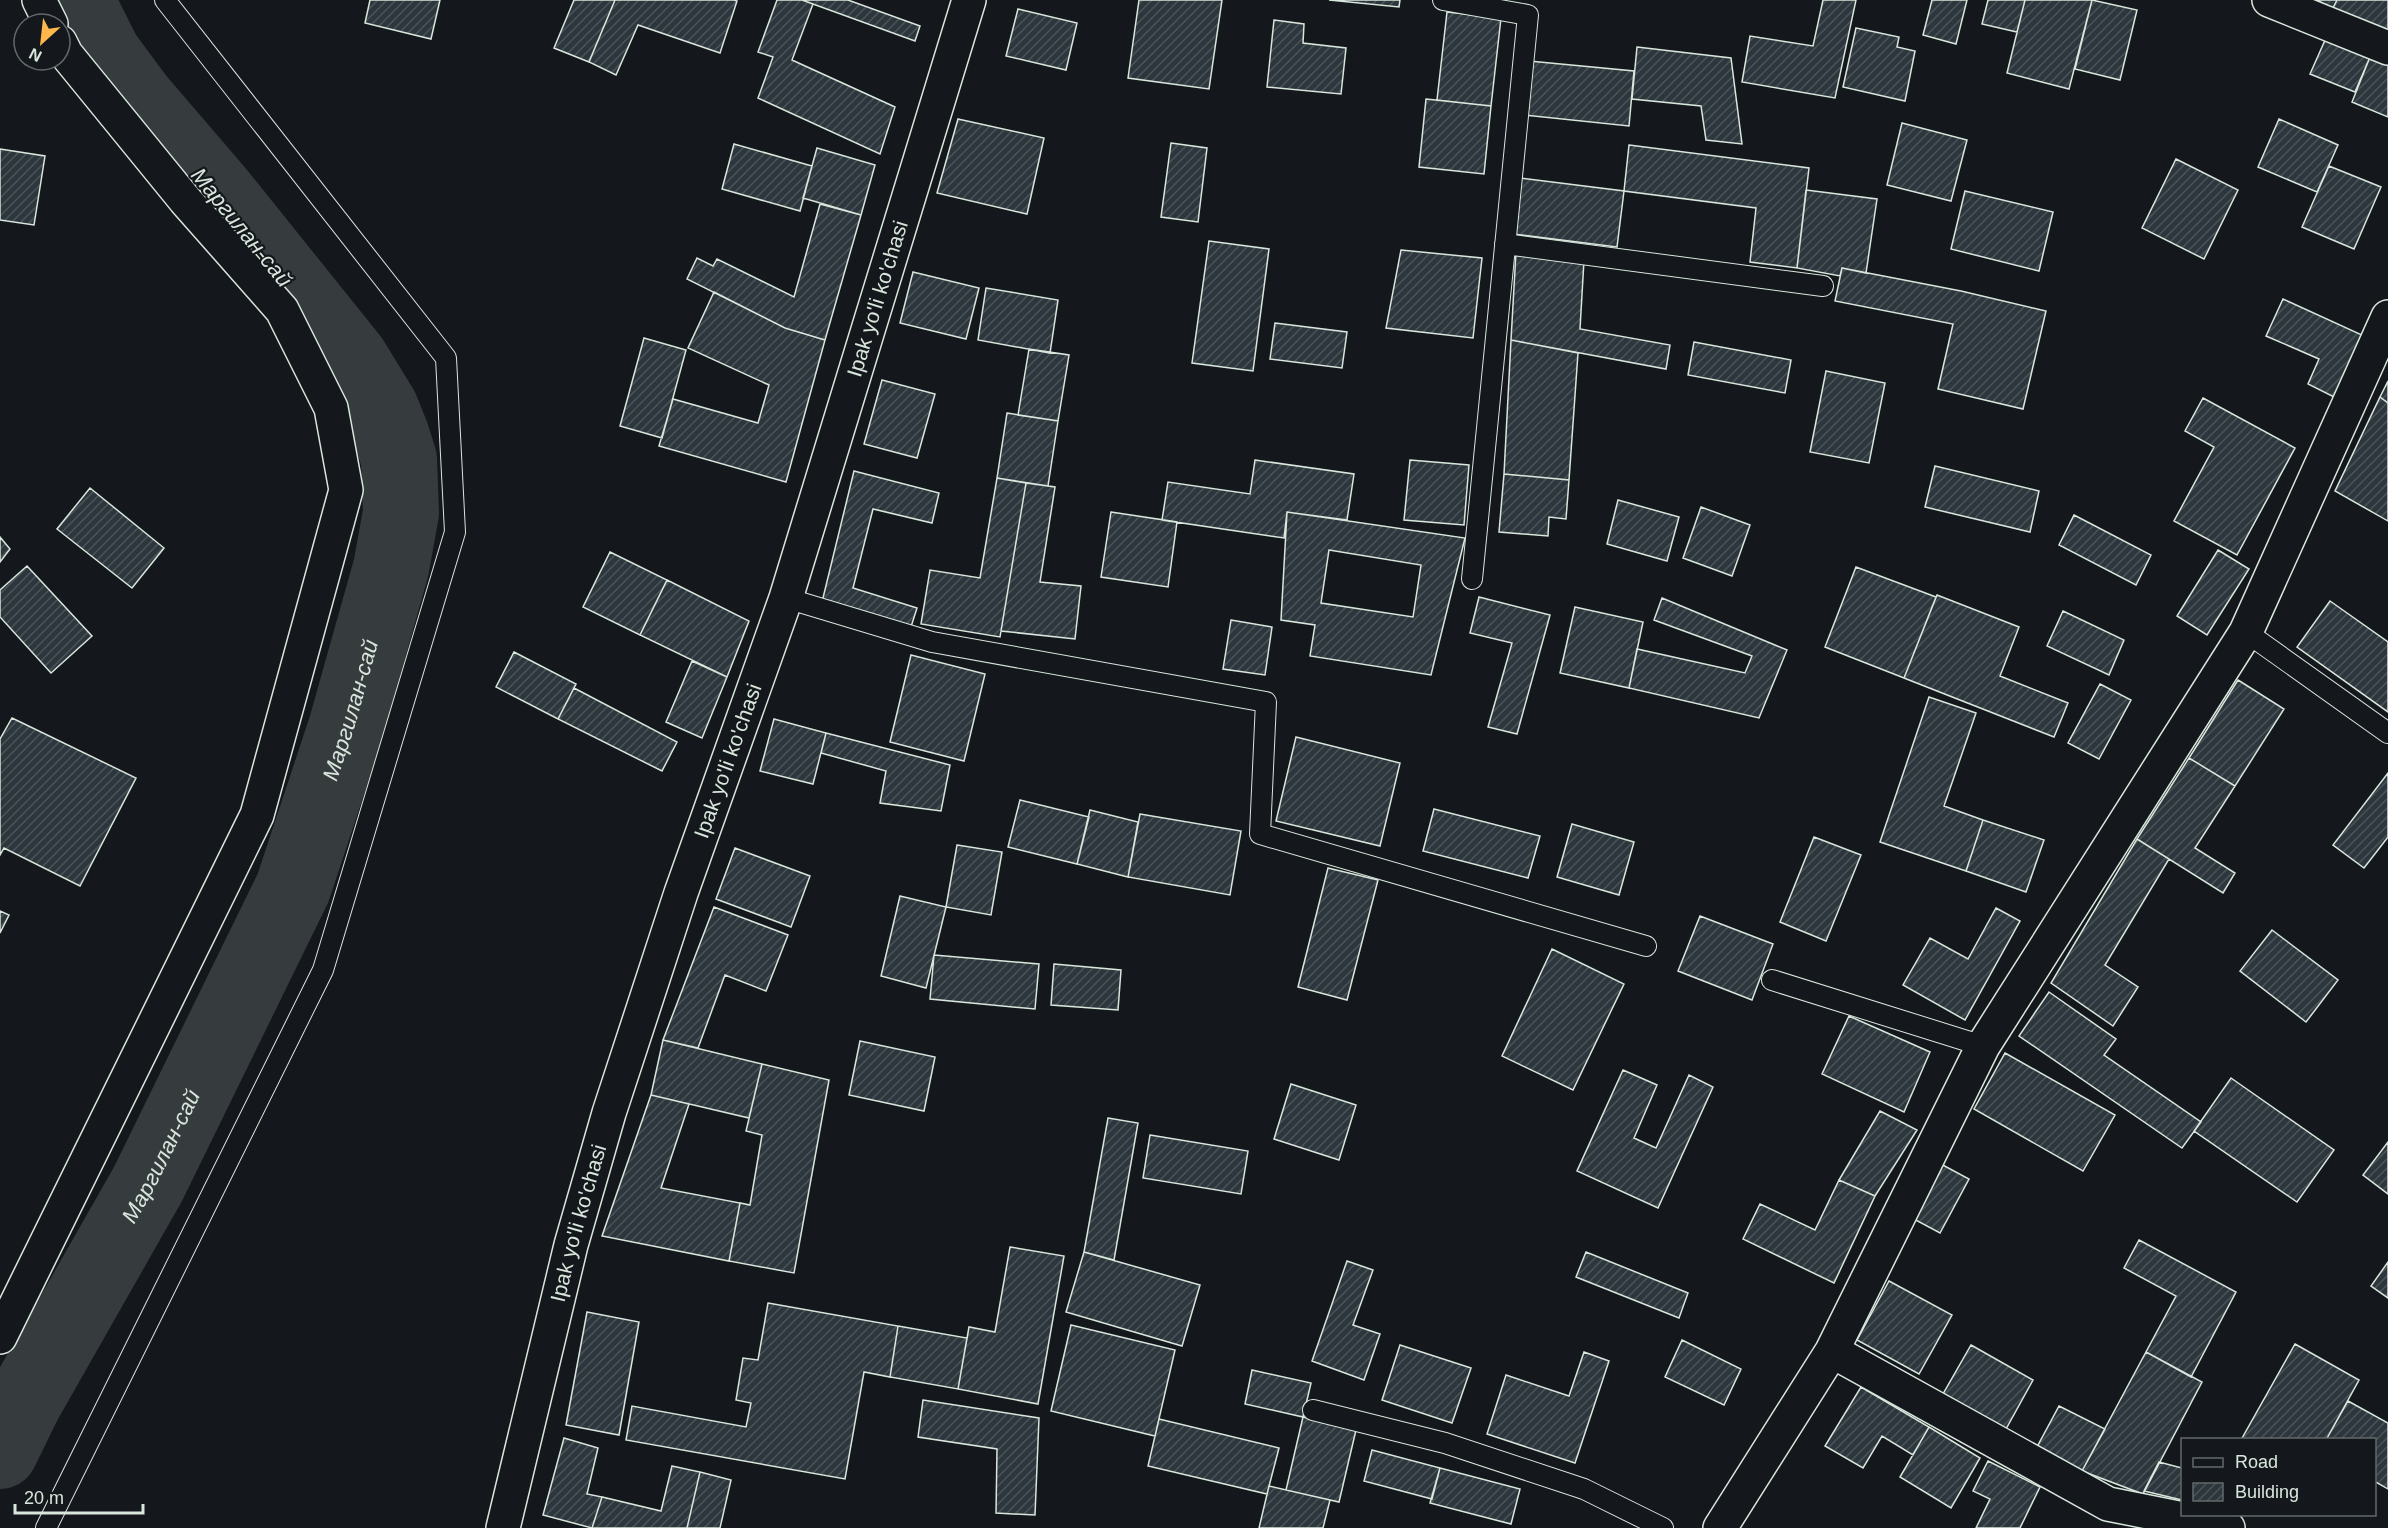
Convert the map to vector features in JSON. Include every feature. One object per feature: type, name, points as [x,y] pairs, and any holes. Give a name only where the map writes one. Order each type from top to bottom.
[{"type":"street","name":"Ipak yo'li ko'chasi","points":[[504,1528],[571,1245],[609,1113],[681,893],[786,598],[969,0]]},
{"type":"street","points":[[2269,0],[2388,48]]},
{"type":"street","points":[[0,1337],[257,815],[346,490],[331,408],[282,310],[184,200],[72,61]]},
{"type":"street","points":[[1720,1528],[1832,1351],[1983,1046],[2246,632],[2388,317]]},
{"type":"street","points":[[1832,1351],[2108,1504],[2228,1528]]},
{"type":"lane","points":[[46,1528],[323,970],[455,532],[446,358],[165,0]]},
{"type":"lane","points":[[1443,0],[1528,15],[1472,579]]},
{"type":"lane","points":[[1505,244],[1823,286]]},
{"type":"lane","points":[[786,598],[932,642],[1266,702],[1260,834],[1646,946]]},
{"type":"lane","points":[[2246,632],[2388,733]]},
{"type":"lane","points":[[1772,980],[1983,1046]]},
{"type":"lane","points":[[1313,1410],[1445,1443],[1584,1489],[1663,1528]]},
{"type":"building","points":[[370,0],[440,0],[431,39],[365,23]]},
{"type":"building","points":[[574,0],[615,0],[589,62],[554,48]]},
{"type":"building","points":[[615,0],[737,1],[720,53],[638,25],[616,75],[589,62]]},
{"type":"building","points":[[777,0],[802,0],[813,4],[792,60],[895,107],[880,154],[758,98],[773,57],[758,52]]},
{"type":"building","points":[[802,0],[848,0],[920,26],[915,41]]},
{"type":"building","points":[[1139,0],[1222,0],[1209,89],[1128,78]]},
{"type":"building","points":[[1329,0],[1400,0],[1399,7]]},
{"type":"building","points":[[1823,0],[1856,0],[1835,98],[1742,82],[1750,36],[1813,46]]},
{"type":"building","points":[[1932,0],[1967,0],[1956,44],[1923,35]]},
{"type":"building","points":[[1988,0],[2025,0],[2017,32],[1982,24]]},
{"type":"building","points":[[2025,0],[2092,0],[2069,89],[2007,73]]},
{"type":"building","points":[[2092,0],[2137,10],[2120,80],[2075,69]]},
{"type":"building","points":[[2316,0],[2337,0],[2333,8]]},
{"type":"building","points":[[2337,0],[2388,0],[2388,31],[2333,8]]},
{"type":"building","points":[[1018,9],[1077,23],[1066,70],[1006,56]]},
{"type":"building","points":[[1447,12],[1501,18],[1491,106],[1437,100]]},
{"type":"building","points":[[1274,20],[1304,24],[1303,43],[1346,48],[1341,94],[1267,87]]},
{"type":"building","points":[[1856,28],[1899,37],[1897,47],[1915,51],[1905,101],[1843,87]]},
{"type":"building","points":[[2326,38],[2370,57],[2355,92],[2310,74]]},
{"type":"building","points":[[1637,47],[1731,58],[1742,144],[1706,140],[1701,106],[1632,99]]},
{"type":"building","points":[[2370,57],[2388,65],[2388,117],[2352,102]]},
{"type":"building","points":[[1529,61],[1634,71],[1629,126],[1523,115]]},
{"type":"building","points":[[1426,99],[1491,106],[1484,174],[1419,167]]},
{"type":"building","points":[[958,119],[1044,138],[1027,214],[937,193]]},
{"type":"building","points":[[2279,119],[2338,145],[2317,192],[2258,167]]},
{"type":"building","points":[[1902,123],[1967,140],[1951,201],[1887,185]]},
{"type":"building","points":[[1171,143],[1207,148],[1198,222],[1161,217]]},
{"type":"building","points":[[734,144],[812,166],[800,211],[722,189]]},
{"type":"building","points":[[1629,145],[1809,168],[1797,268],[1750,262],[1756,208],[1624,191]]},
{"type":"building","points":[[817,148],[875,165],[861,215],[803,198]]},
{"type":"building","points":[[0,149],[45,156],[34,225],[0,220]]},
{"type":"building","points":[[2176,159],[2238,190],[2204,259],[2142,228]]},
{"type":"building","points":[[2329,166],[2381,187],[2354,249],[2302,227]]},
{"type":"building","points":[[1520,178],[1624,191],[1617,247],[1513,234]]},
{"type":"building","points":[[1806,190],[1877,199],[1866,273],[1842,268],[1840,276],[1797,268]]},
{"type":"building","points":[[1965,191],[2053,212],[2039,271],[1951,249]]},
{"type":"building","points":[[820,204],[861,215],[825,340],[785,328],[687,279],[697,258],[713,266],[717,259],[794,297]]},
{"type":"building","points":[[1209,241],[1269,249],[1253,371],[1192,363]]},
{"type":"building","points":[[1401,250],[1482,258],[1473,338],[1386,328]]},
{"type":"building","points":[[1516,252],[1584,260],[1580,329],[1670,345],[1666,369],[1511,340]]},
{"type":"building","points":[[1842,268],[1961,291],[2046,311],[2023,409],[1938,389],[1953,324],[1835,301]]},
{"type":"building","points":[[913,272],[979,288],[966,339],[900,323]]},
{"type":"building","points":[[986,288],[1058,300],[1050,353],[978,340]]},
{"type":"building","points":[[714,292],[785,328],[825,340],[786,482],[659,446],[673,399],[758,423],[769,385],[688,348]]},
{"type":"building","points":[[2283,299],[2362,335],[2334,397],[2308,384],[2319,359],[2266,336]]},
{"type":"building","points":[[1275,323],[1347,332],[1342,368],[1270,359]]},
{"type":"building","points":[[644,338],[686,350],[662,438],[620,426]]},
{"type":"building","points":[[1511,340],[1578,353],[1569,480],[1504,474]]},
{"type":"building","points":[[1694,342],[1791,360],[1785,393],[1688,375]]},
{"type":"building","points":[[1029,349],[1069,355],[1058,421],[1018,415]]},
{"type":"building","points":[[1826,371],[1885,383],[1869,463],[1810,452]]},
{"type":"building","points":[[882,380],[935,394],[917,458],[864,444]]},
{"type":"building","points":[[2388,381],[2388,403],[2380,397]]},
{"type":"building","points":[[2380,397],[2388,403],[2388,521],[2335,491]]},
{"type":"building","points":[[2203,398],[2295,448],[2237,555],[2174,521],[2214,447],[2185,431]]},
{"type":"building","points":[[1007,413],[1058,421],[1048,486],[997,478]]},
{"type":"building","points":[[1255,460],[1354,474],[1347,520],[1287,512],[1284,538],[1162,520],[1168,482],[1250,494]]},
{"type":"building","points":[[1410,460],[1469,465],[1464,525],[1404,520]]},
{"type":"building","points":[[1935,466],[2039,491],[2030,532],[1925,507]]},
{"type":"building","points":[[854,471],[939,493],[932,523],[873,509],[853,588],[917,608],[910,630],[822,602]]},
{"type":"building","points":[[1504,474],[1569,480],[1566,519],[1549,517],[1548,536],[1499,532]]},
{"type":"building","points":[[997,478],[1026,483],[1000,637],[921,624],[930,570],[980,578]]},
{"type":"building","points":[[1026,483],[1055,487],[1040,582],[1081,586],[1075,639],[1001,631]]},
{"type":"building","points":[[90,488],[164,548],[132,588],[57,529]]},
{"type":"building","points":[[1618,500],[1679,517],[1667,561],[1607,544]]},
{"type":"building","points":[[1701,507],[1750,525],[1732,576],[1683,558]]},
{"type":"building","points":[[1111,512],[1177,522],[1168,587],[1101,577]]},
{"type":"building","points":[[1287,512],[1465,538],[1431,675],[1310,656],[1315,625],[1281,620]],"holes":[[[1329,550],[1421,565],[1413,617],[1321,603]]]},
{"type":"building","points":[[2074,515],[2151,555],[2136,585],[2059,545]]},
{"type":"building","points":[[0,537],[10,549],[0,562]]},
{"type":"building","points":[[2218,550],[2249,569],[2207,635],[2177,616]]},
{"type":"building","points":[[610,552],[667,580],[640,635],[583,607]]},
{"type":"building","points":[[27,566],[92,636],[51,673],[0,617],[0,590]]},
{"type":"building","points":[[1856,567],[1936,597],[1904,678],[1825,647]]},
{"type":"building","points":[[667,580],[749,621],[727,677],[640,635]]},
{"type":"building","points":[[1937,595],[2019,627],[2000,676],[2068,703],[2054,737],[1904,678]]},
{"type":"building","points":[[1479,597],[1550,615],[1517,734],[1488,727],[1512,643],[1470,633]]},
{"type":"building","points":[[1662,598],[1787,650],[1759,718],[1629,688],[1637,649],[1745,673],[1752,656],[1654,620]]},
{"type":"building","points":[[2330,601],[2388,642],[2388,712],[2297,647]]},
{"type":"building","points":[[1575,607],[1643,622],[1629,688],[1560,673]]},
{"type":"building","points":[[2063,611],[2124,640],[2109,675],[2047,646]]},
{"type":"building","points":[[1231,620],[1272,627],[1265,675],[1223,669]]},
{"type":"building","points":[[514,652],[576,684],[558,719],[496,687]]},
{"type":"building","points":[[911,655],[985,674],[964,761],[890,742]]},
{"type":"building","points":[[692,661],[727,677],[702,738],[666,722]]},
{"type":"building","points":[[2238,680],[2284,709],[2235,786],[2189,758]]},
{"type":"building","points":[[2100,684],[2131,700],[2099,759],[2068,743]]},
{"type":"building","points":[[574,688],[677,742],[662,771],[558,719]]},
{"type":"building","points":[[1929,697],[1976,713],[1944,806],[1983,820],[1966,871],[1880,842]]},
{"type":"building","points":[[12,718],[136,778],[80,886],[4,848],[0,855],[0,739]]},
{"type":"building","points":[[774,719],[826,733],[813,784],[760,771]]},
{"type":"building","points":[[826,733],[950,765],[941,811],[880,803],[886,771],[821,753]]},
{"type":"building","points":[[1296,737],[1400,763],[1380,846],[1276,821]]},
{"type":"building","points":[[2189,758],[2235,786],[2195,848],[2235,873],[2223,893],[2137,839]]},
{"type":"building","points":[[2388,773],[2388,837],[2364,868],[2333,845]]},
{"type":"building","points":[[1020,800],[1089,817],[1077,864],[1008,847]]},
{"type":"building","points":[[1434,809],[1540,836],[1528,878],[1423,851]]},
{"type":"building","points":[[1090,810],[1138,822],[1128,877],[1077,864]]},
{"type":"building","points":[[1140,814],[1241,831],[1230,895],[1128,877]]},
{"type":"building","points":[[1983,820],[2044,840],[2026,892],[1966,871]]},
{"type":"building","points":[[1572,824],[1634,842],[1619,895],[1557,877]]},
{"type":"building","points":[[1814,837],[1861,855],[1826,941],[1780,922]]},
{"type":"building","points":[[2137,839],[2169,859],[2105,965],[2138,987],[2113,1026],[2051,983]]},
{"type":"building","points":[[957,845],[1002,852],[991,915],[946,907]]},
{"type":"building","points":[[735,848],[810,876],[791,927],[716,899]]},
{"type":"building","points":[[1328,868],[1378,880],[1347,1000],[1298,987]]},
{"type":"building","points":[[900,896],[946,907],[926,988],[881,976]]},
{"type":"building","points":[[714,907],[788,935],[766,991],[725,975],[698,1048],[663,1040]]},
{"type":"building","points":[[1996,908],[2020,921],[1965,1020],[1903,985],[1930,938],[1968,959]]},
{"type":"building","points":[[0,911],[9,915],[0,933]]},
{"type":"building","points":[[1700,916],[1773,944],[1752,1000],[1678,971]]},
{"type":"building","points":[[2272,930],[2338,980],[2306,1022],[2240,971]]},
{"type":"building","points":[[1552,949],[1624,984],[1573,1090],[1502,1056]]},
{"type":"building","points":[[934,955],[1039,964],[1035,1009],[930,999]]},
{"type":"building","points":[[1054,964],[1121,970],[1118,1010],[1051,1005]]},
{"type":"building","points":[[2049,992],[2116,1039],[2104,1055],[2201,1122],[2182,1148],[2019,1036]]},
{"type":"building","points":[[1849,1016],[1930,1052],[1904,1112],[1822,1074]]},
{"type":"building","points":[[663,1040],[762,1064],[749,1118],[651,1095]]},
{"type":"building","points":[[860,1041],[935,1057],[924,1111],[849,1095]]},
{"type":"building","points":[[2005,1053],[2115,1115],[2083,1171],[1974,1109]]},
{"type":"building","points":[[762,1064],[829,1080],[794,1273],[729,1261],[740,1203],[750,1205],[762,1135],[746,1131]]},
{"type":"building","points":[[1623,1070],[1657,1085],[1634,1138],[1656,1148],[1689,1075],[1713,1087],[1658,1208],[1577,1171]]},
{"type":"building","points":[[2231,1078],[2334,1150],[2297,1202],[2194,1131]]},
{"type":"building","points":[[1291,1084],[1356,1105],[1339,1160],[1274,1139]]},
{"type":"building","points":[[651,1095],[689,1104],[661,1188],[740,1203],[729,1261],[602,1236]]},
{"type":"building","points":[[1880,1111],[1917,1130],[1875,1196],[1839,1180]]},
{"type":"building","points":[[1108,1118],[1138,1123],[1114,1260],[1084,1252]]},
{"type":"building","points":[[1150,1135],[1248,1151],[1241,1194],[1143,1178]]},
{"type":"building","points":[[2388,1142],[2388,1194],[2363,1175]]},
{"type":"building","points":[[1939,1163],[1969,1179],[1940,1233],[1910,1217]]},
{"type":"building","points":[[1839,1180],[1875,1196],[1834,1283],[1743,1239],[1760,1204],[1815,1230]]},
{"type":"building","points":[[2139,1240],[2236,1292],[2191,1377],[2146,1352],[2176,1296],[2124,1268]]},
{"type":"building","points":[[1010,1247],[1064,1256],[1038,1404],[958,1389],[969,1327],[995,1332]]},
{"type":"building","points":[[1084,1252],[1200,1285],[1182,1346],[1066,1312]]},
{"type":"building","points":[[1586,1252],[1688,1293],[1679,1318],[1576,1277]]},
{"type":"building","points":[[1347,1261],[1373,1270],[1353,1325],[1380,1334],[1364,1380],[1312,1361]]},
{"type":"building","points":[[2388,1262],[2388,1298],[2371,1286]]},
{"type":"building","points":[[1889,1281],[1952,1315],[1919,1374],[1857,1340]]},
{"type":"building","points":[[768,1303],[898,1326],[890,1377],[864,1372],[845,1479],[626,1440],[632,1406],[746,1427],[751,1403],[736,1400],[743,1358],[758,1360]]},
{"type":"building","points":[[587,1312],[639,1322],[619,1435],[566,1425]]},
{"type":"building","points":[[1071,1325],[1175,1350],[1155,1436],[1051,1411]]},
{"type":"building","points":[[898,1326],[967,1338],[958,1389],[890,1377]]},
{"type":"building","points":[[1682,1340],[1741,1369],[1724,1405],[1665,1377]]},
{"type":"building","points":[[2295,1344],[2359,1380],[2327,1438],[2242,1438]]},
{"type":"building","points":[[1400,1345],[1471,1368],[1452,1423],[1382,1400]]},
{"type":"building","points":[[1971,1345],[2033,1380],[2006,1429],[1943,1394]]},
{"type":"building","points":[[1584,1352],[1609,1361],[1575,1463],[1487,1434],[1506,1375],[1569,1396]]},
{"type":"building","points":[[2146,1352],[2202,1382],[2143,1494],[2082,1471]]},
{"type":"building","points":[[1252,1370],[1311,1383],[1303,1417],[1245,1404]]},
{"type":"building","points":[[1861,1387],[1929,1427],[1913,1455],[1882,1436],[1863,1468],[1825,1446]]},
{"type":"building","points":[[923,1400],[1039,1418],[1035,1515],[996,1513],[997,1449],[918,1437]]},
{"type":"building","points":[[2348,1401],[2388,1423],[2388,1489],[2376,1482],[2376,1438],[2327,1438]]},
{"type":"building","points":[[2059,1406],[2105,1429],[2082,1471],[2037,1447]]},
{"type":"building","points":[[1303,1417],[1356,1430],[1339,1502],[1286,1490]]},
{"type":"building","points":[[1159,1419],[1279,1448],[1267,1494],[1148,1466]]},
{"type":"building","points":[[1929,1427],[1980,1458],[1951,1508],[1900,1477]]},
{"type":"building","points":[[564,1438],[598,1448],[587,1494],[602,1497],[592,1528],[543,1515]]},
{"type":"building","points":[[1372,1450],[1440,1468],[1432,1499],[1364,1481]]},
{"type":"building","points":[[1988,1461],[2040,1487],[2020,1528],[1976,1528],[1990,1499],[1973,1491]]},
{"type":"building","points":[[2159,1462],[2181,1468],[2181,1500],[2144,1491]]},
{"type":"building","points":[[672,1466],[700,1472],[687,1528],[592,1528],[602,1497],[661,1511]]},
{"type":"building","points":[[1440,1468],[1520,1489],[1511,1524],[1430,1503]]},
{"type":"building","points":[[700,1472],[731,1480],[720,1528],[687,1528]]},
{"type":"building","points":[[1269,1486],[1330,1500],[1323,1528],[1259,1528]]},
{"type":"waterway","name":"Маргилан-сай","points":[[0,1451],[24,1402],[148,1184],[293,888],[346,728],[391,568],[401,513],[399,459],[391,434],[381,409],[351,360],[216,192],[137,100],[103,54],[76,0]]}]
